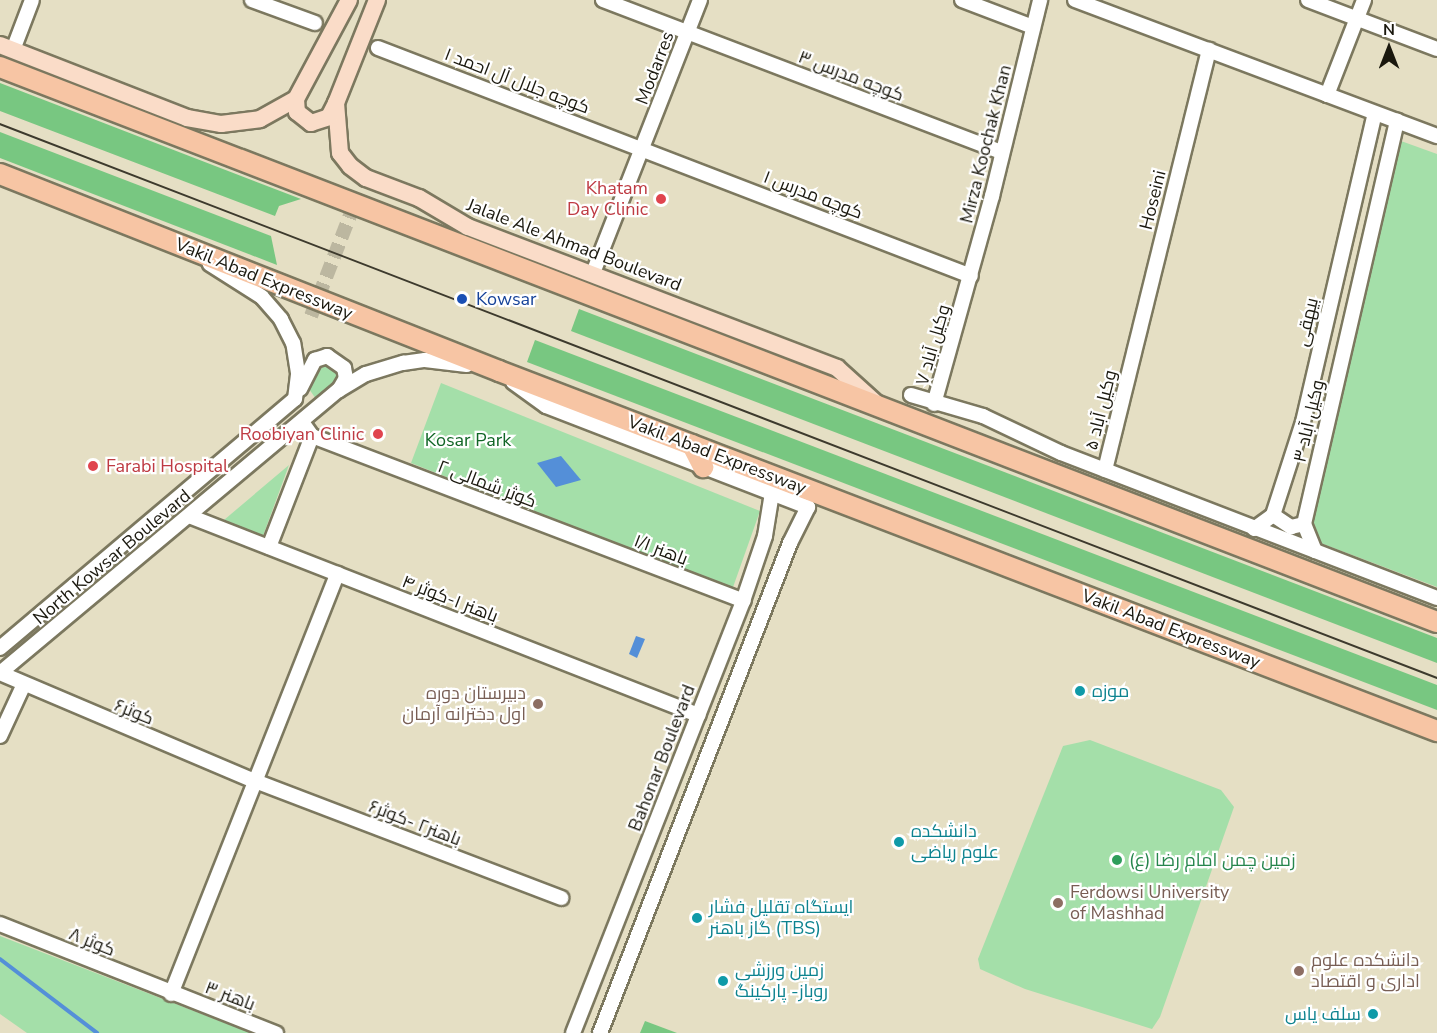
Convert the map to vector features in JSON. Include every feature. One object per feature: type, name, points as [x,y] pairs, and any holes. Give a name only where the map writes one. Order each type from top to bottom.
[{"type":"highway","points":[[0,67],[1437,622]]},
{"type":"highway","name":"Vakil Abad Expressway","points":[[0,174],[498,371],[1437,731]]},
{"type":"highway","points":[[692,445],[703,467]]},
{"type":"main road","points":[[6,47],[187,118],[221,124],[260,119],[296,99],[349,0]]},
{"type":"main road","name":"Jalale Ale Ahmad Boulevard","points":[[377,0],[336,103],[340,153],[350,166],[366,178],[419,198],[468,227],[837,368],[877,404]]},
{"type":"main road","points":[[296,99],[300,117],[312,123],[329,117],[336,103]]},
{"type":"street","points":[[6,47],[32,0]]},
{"type":"street","points":[[252,0],[315,23]]},
{"type":"street","name":"کوچه مدرس ۳","points":[[603,0],[1002,153]]},
{"type":"street","name":"Modarres","points":[[592,273],[700,0]]},
{"type":"street","points":[[962,0],[1033,27]]},
{"type":"street","name":"Mirza Koochak Khan","points":[[966,296],[1040,0]]},
{"type":"street","points":[[1075,0],[1437,136]]},
{"type":"street","points":[[1308,0],[1437,50]]},
{"type":"street","points":[[1327,95],[1364,0]]},
{"type":"street","name":"کوچه جلال آل احمد ۱","points":[[378,48],[643,148]]},
{"type":"street","name":"Hoseini","points":[[1133,358],[1209,50]]},
{"type":"street","name":"بیهقی","points":[[1273,515],[1303,422],[1374,113]]},
{"type":"street","points":[[1333,290],[1356,297],[1396,121]]},
{"type":"street","name":"کوچه مدرس ۱","points":[[643,148],[971,276]]},
{"type":"street","points":[[185,248],[262,297],[281,318],[293,343],[298,373],[295,399]]},
{"type":"street","name":"۷ وکیل آباد","points":[[934,404],[966,296]]},
{"type":"street","name":"۳ وکیل آباد","points":[[1304,524],[1356,297]]},
{"type":"street","points":[[295,399],[315,360],[327,356],[344,368],[346,378],[339,390]]},
{"type":"street","name":"وکیل آباد ۵","points":[[1105,470],[1133,358]]},
{"type":"street","name":"North Kowsar Boulevard","points":[[0,673],[339,390],[387,366],[414,362],[446,362],[498,371]]},
{"type":"street","points":[[498,371],[546,406],[808,507],[790,543],[600,1033]]},
{"type":"street","points":[[911,395],[934,404],[983,416],[1105,470],[1437,598]]},
{"type":"street","name":"North Kowsar Boulevard","points":[[0,648],[295,399]]},
{"type":"street","points":[[269,547],[312,436],[302,422]]},
{"type":"street","name":"کوثر شمالی ۲","points":[[312,436],[566,533]]},
{"type":"street","name":"Bahonar Boulevard","points":[[573,1033],[743,601],[765,536],[772,493]]},
{"type":"street","points":[[1254,529],[1273,515],[1291,528],[1304,524],[1315,551]]},
{"type":"street","name":"باهنر ۱-کوثر ۴","points":[[189,516],[698,715]]},
{"type":"street","name":"باهنر ۱/۱","points":[[566,533],[743,601]]},
{"type":"street","points":[[765,536],[777,534],[790,543]]},
{"type":"street","points":[[171,994],[337,574]]},
{"type":"street","name":"کوثر۶","points":[[0,673],[255,781]]},
{"type":"street","points":[[0,736],[24,684]]},
{"type":"street","name":"باهنر۲ -کوثر۶","points":[[255,781],[561,898]]},
{"type":"street","points":[[672,782],[695,791]]},
{"type":"street","name":"کوثر ۸","points":[[0,924],[171,994]]},
{"type":"street","name":"باهنر ۳","points":[[171,994],[276,1033]]},
{"type":"green space","points":[[0,83],[301,199],[279,206],[275,216],[0,111]]},
{"type":"green space","points":[[0,132],[271,236],[277,265],[0,158]]},
{"type":"green space","points":[[1401,141],[1437,154],[1437,587],[1307,538]]},
{"type":"green space","points":[[579,309],[1437,638],[1437,663],[571,331]]},
{"type":"green space","points":[[535,340],[1437,685],[1437,710],[527,362]]},
{"type":"green space","points":[[326,360],[339,367],[341,377],[316,399],[309,389],[320,365]]},
{"type":"green space","name":"Kosar Park","points":[[441,383],[760,511],[732,590],[411,463]]},
{"type":"green space","points":[[289,465],[263,536],[224,520]]},
{"type":"green space","name":"زمین چمن امام رضا (ع)","points":[[1090,740],[1221,790],[1234,807],[1160,1017],[1152,1029],[1025,989],[980,969],[978,959],[1063,746]]},
{"type":"green space","points":[[0,936],[251,1033],[27,1033],[0,1014]]},
{"type":"green space","points":[[645,1021],[677,1033],[640,1033]]},
{"type":"water","points":[[561,456],[581,480],[556,487],[537,463]]},
{"type":"water","points":[[636,636],[645,639],[637,658],[629,654]]},
{"type":"waterway","points":[[0,959],[97,1033]]},
{"type":"tunnel","points":[[311,316],[358,195]]},
{"type":"tram line","points":[[0,124],[1437,678]]},
{"type":"place","name":"Khatam Day Clinic","points":[[661,199]]},
{"type":"place","name":"Kowsar","points":[[462,299]]},
{"type":"place","name":"Roobiyan Clinic","points":[[378,434]]},
{"type":"place","name":"Farabi Hospital","points":[[93,466]]},
{"type":"place","name":"موزه","points":[[1080,691]]},
{"type":"place","name":"دبیرستان دوره اول دخترانه آرمان","points":[[538,704]]},
{"type":"place","name":"دانشکده علوم ریاضی","points":[[899,842]]},
{"type":"place","name":"زمین چمن امام رضا (ع)","points":[[1117,860]]},
{"type":"place","name":"Ferdowsi University of Mashhad","points":[[1058,903]]},
{"type":"place","name":"ایستگاه تقلیل فشار گاز باهنر (TBS)","points":[[697,918]]},
{"type":"place","name":"دانشکده علوم اداری و اقتصاد","points":[[1299,971]]},
{"type":"place","name":"زمین ورزشی روباز- پارکینگ","points":[[723,981]]},
{"type":"place","name":"سلف یاس","points":[[1373,1014]]}]
